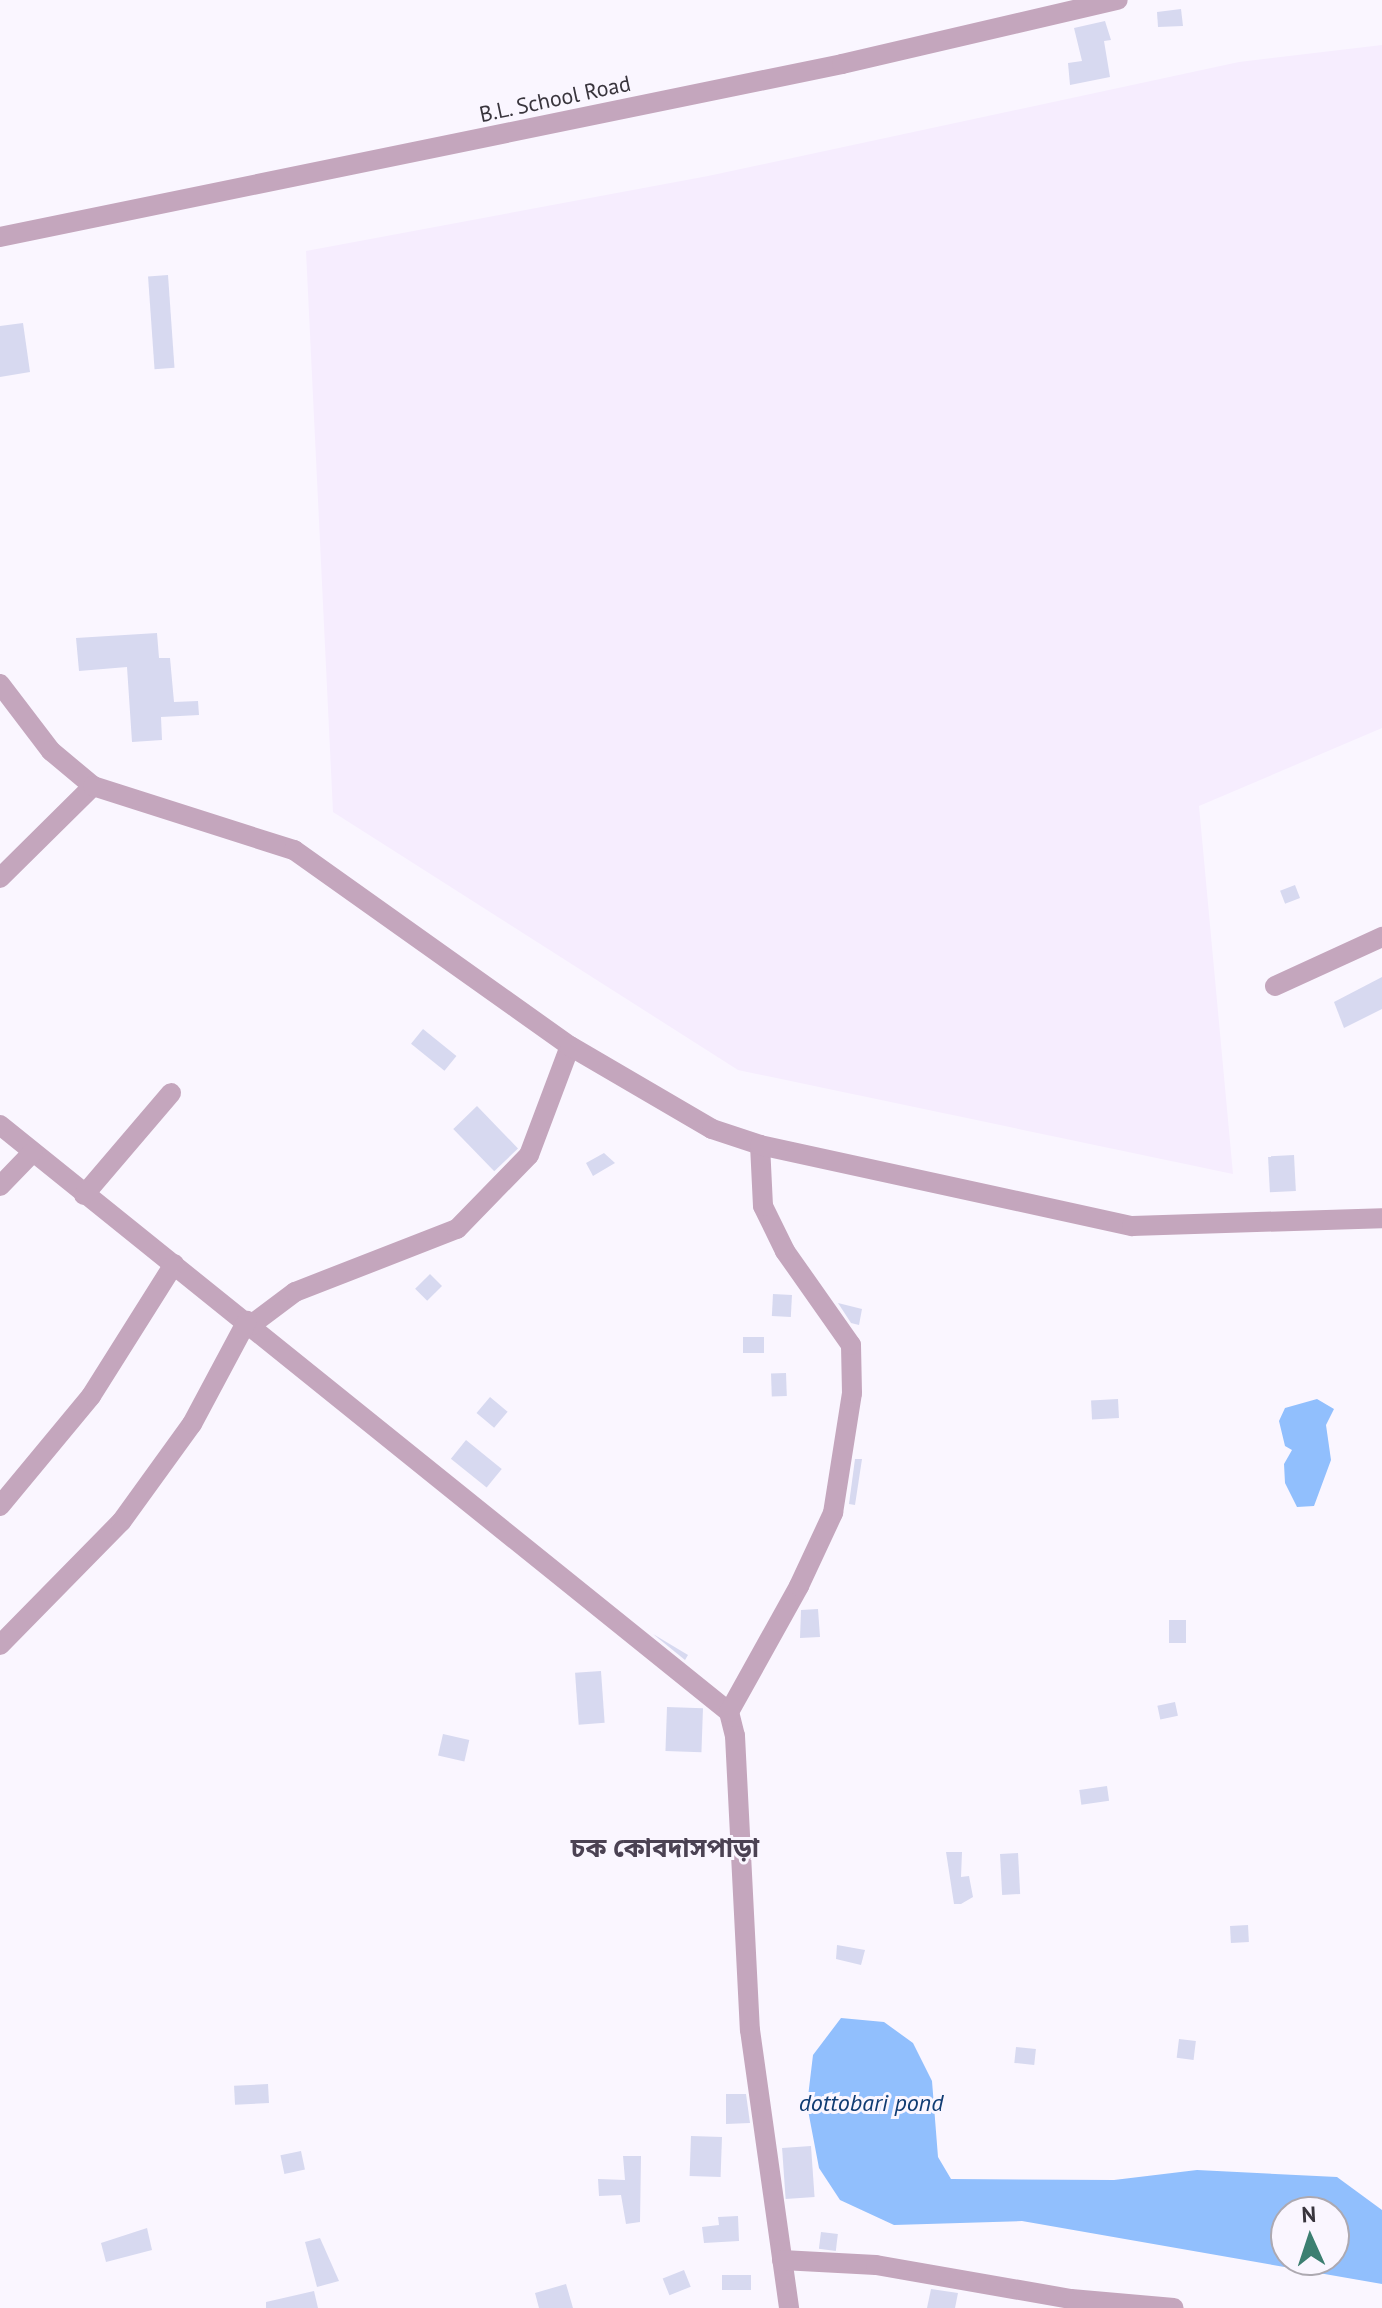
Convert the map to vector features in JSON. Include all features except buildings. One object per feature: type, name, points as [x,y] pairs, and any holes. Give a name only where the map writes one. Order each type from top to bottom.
[{"type":"street","name":"B.L. School Road","points":[[0,237],[842,64],[1118,0]]},
{"type":"street","points":[[0,684],[51,751],[93,786],[294,850],[570,1046],[712,1129],[760,1145],[1132,1226],[1382,1218]]},
{"type":"street","points":[[0,878],[93,786]]},
{"type":"street","points":[[1275,986],[1382,937]]},
{"type":"street","points":[[0,1645],[121,1522],[192,1424],[249,1323],[295,1292],[457,1229],[529,1155],[570,1046]]},
{"type":"street","points":[[84,1195],[171,1093]]},
{"type":"street","points":[[0,1125],[84,1195],[340,1394],[411,1460],[729,1712],[735,1736],[750,2030],[789,2308]]},
{"type":"street","points":[[729,1712],[799,1586],[833,1513],[852,1393],[851,1345],[785,1251],[763,1206],[760,1145]]},
{"type":"street","points":[[0,1186],[33,1152]]},
{"type":"street","points":[[0,1506],[91,1396],[174,1264]]},
{"type":"street","points":[[782,2260],[876,2265],[1071,2299],[1174,2308]]},
{"type":"shaded area","points":[[1382,45],[1382,728],[1199,806],[1233,1174],[738,1070],[333,812],[306,251],[708,176],[1239,62]]},
{"type":"water","points":[[1317,1399],[1334,1409],[1326,1425],[1331,1460],[1314,1506],[1297,1507],[1285,1483],[1284,1464],[1292,1450],[1285,1446],[1279,1421],[1285,1408]]},
{"type":"water","name":"dottobari pond","points":[[841,2018],[884,2022],[913,2043],[932,2081],[938,2157],[951,2179],[1114,2180],[1197,2170],[1337,2177],[1382,2210],[1382,2284],[1336,2276],[1350,2276],[1350,2196],[1270,2196],[1270,2264],[1022,2221],[894,2225],[840,2200],[819,2168],[807,2105],[813,2055]]},
{"type":"district","name":"চক কোবদাসপাড়া","points":[[665,1848]]}]
